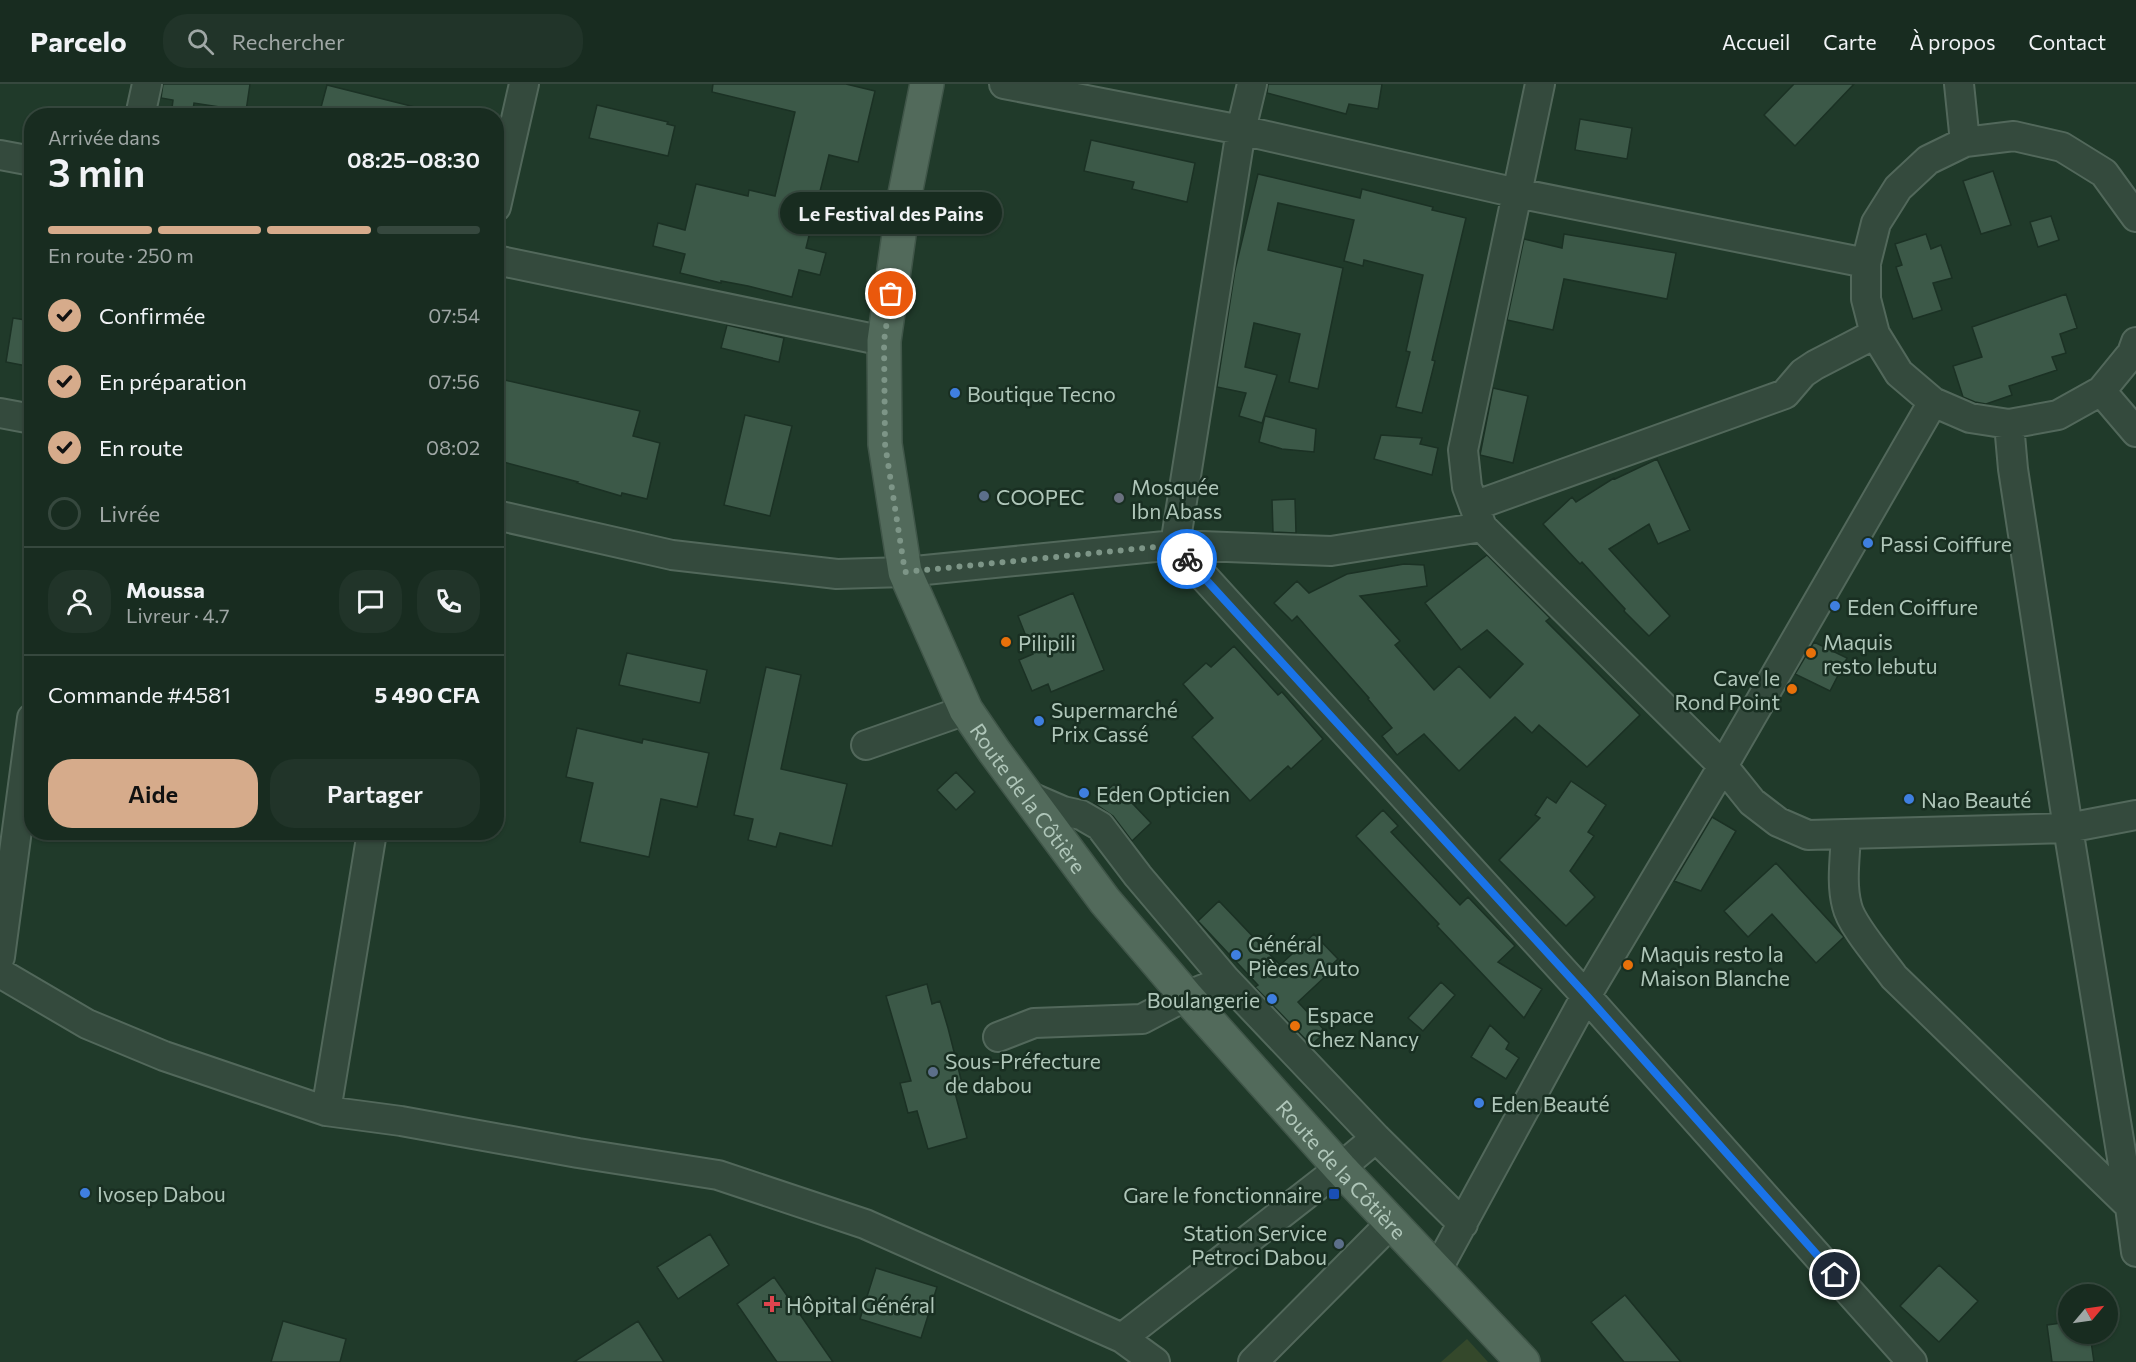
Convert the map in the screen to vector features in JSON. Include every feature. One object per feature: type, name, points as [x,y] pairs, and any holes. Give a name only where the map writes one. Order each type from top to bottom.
[{"type":"main road","name":"Route de la Côtière","points":[[927,84],[904,199],[884,341],[885,444],[905,572],[966,710],[1105,901],[1186,996],[1340,1168],[1523,1362]]},
{"type":"street","points":[[142,108],[147,84]]},
{"type":"street","points":[[504,172],[524,84]]},
{"type":"street","points":[[1004,84],[1240,130],[1517,193],[1866,262]]},
{"type":"street","points":[[1175,545],[1240,130],[1252,84]]},
{"type":"street","points":[[1540,84],[1463,450],[1467,487],[1478,516],[1723,766],[1752,802],[1778,822],[1808,835],[1846,835],[2068,828],[2133,820]]},
{"type":"street","points":[[1959,84],[1965,142]]},
{"type":"street","points":[[2136,214],[2104,173],[2062,147],[2014,136],[1965,142],[1928,160],[1898,188],[1876,223],[1866,262],[1866,299],[1875,334],[1899,372],[1933,402],[1970,418],[2009,424],[2058,415],[2101,391],[2132,353],[2136,342]]},
{"type":"street","points":[[0,155],[24,160]]},
{"type":"street","points":[[504,262],[884,341]]},
{"type":"street","points":[[504,517],[672,555],[837,574],[905,572],[1175,545],[1331,551],[1478,516],[1785,394],[1803,374],[1815,365],[1875,334]]},
{"type":"street","points":[[2101,391],[2136,432]]},
{"type":"street","points":[[1437,1270],[1587,996],[1933,402]]},
{"type":"street","points":[[0,413],[24,418]]},
{"type":"street","points":[[2009,424],[2013,469],[2068,828],[2133,1210],[2136,1252]]},
{"type":"street","points":[[1175,545],[1587,996],[1912,1362]]},
{"type":"street","points":[[866,745],[966,710]]},
{"type":"street","points":[[0,957],[24,778]]},
{"type":"street","points":[[1026,795],[1063,811],[1081,815],[1100,826],[1138,876],[1226,980],[1376,1138],[1463,1224]]},
{"type":"street","points":[[1846,835],[1844,879],[1847,907],[1866,939],[1894,977],[2133,1210]]},
{"type":"street","points":[[326,1111],[371,840]]},
{"type":"street","points":[[1105,901],[1138,876]]},
{"type":"street","points":[[0,973],[87,1024],[164,1056],[326,1111],[401,1121],[578,1153],[718,1175],[865,1224],[1122,1338],[1155,1362]]},
{"type":"street","points":[[998,1037],[1034,1023],[1142,1019],[1186,996],[1226,980]]},
{"type":"street","points":[[1122,1338],[1376,1138]]},
{"type":"street","points":[[1253,1362],[1392,1222]]},
{"type":"green space","points":[[1467,1339],[1488,1362],[1441,1362]]},
{"type":"building","points":[[163,84],[250,84],[246,108],[226,108],[194,103],[193,108],[172,108],[173,100],[161,98]]},
{"type":"building","points":[[713,84],[846,84],[875,91],[858,162],[829,155],[806,248],[826,253],[820,275],[799,270],[792,297],[680,273],[685,254],[653,246],[658,223],[685,230],[696,184],[748,196],[749,190],[775,196],[795,112],[712,92]]},
{"type":"building","points":[[1268,84],[1382,84],[1378,109],[1349,104],[1346,114],[1267,93]]},
{"type":"building","points":[[1794,84],[1854,84],[1795,146],[1764,115]]},
{"type":"building","points":[[327,85],[419,108],[321,108]]},
{"type":"building","points":[[597,105],[668,122],[667,124],[675,126],[668,156],[589,138]]},
{"type":"building","points":[[1580,119],[1632,128],[1627,159],[1575,150]]},
{"type":"building","points":[[1091,140],[1195,163],[1187,202],[1132,189],[1134,182],[1084,171]]},
{"type":"building","points":[[1993,171],[2011,225],[1981,234],[1963,181]]},
{"type":"building","points":[[1258,174],[1360,198],[1362,189],[1466,218],[1432,360],[1435,361],[1422,413],[1396,407],[1410,352],[1406,351],[1423,275],[1364,260],[1363,266],[1344,261],[1354,220],[1278,203],[1268,250],[1343,268],[1318,389],[1289,382],[1300,334],[1254,323],[1245,367],[1277,375],[1262,423],[1239,416],[1246,393],[1217,387],[1235,270]]},
{"type":"building","points":[[2051,216],[2059,240],[2038,247],[2030,222]]},
{"type":"building","points":[[1564,234],[1676,253],[1667,299],[1564,279],[1553,330],[1507,320],[1524,239],[1562,248]]},
{"type":"building","points":[[1926,234],[1931,249],[1941,245],[1952,278],[1933,283],[1942,310],[1913,319],[1896,267],[1902,265],[1895,244]]},
{"type":"building","points":[[2066,294],[2077,328],[2060,334],[2066,353],[2052,357],[2057,370],[2009,386],[2012,395],[1986,404],[1963,397],[1953,366],[1982,357],[1972,327]]},
{"type":"building","points":[[13,318],[24,320],[24,365],[6,362]]},
{"type":"building","points":[[727,325],[784,338],[779,362],[721,348]]},
{"type":"building","points":[[504,380],[640,411],[633,436],[660,443],[647,499],[622,493],[621,496],[504,462]]},
{"type":"building","points":[[1493,388],[1528,396],[1513,463],[1480,455]]},
{"type":"building","points":[[745,415],[792,426],[770,516],[724,505]]},
{"type":"building","points":[[1265,416],[1316,429],[1314,452],[1282,449],[1259,442]]},
{"type":"building","points":[[1381,435],[1422,438],[1420,444],[1438,448],[1432,475],[1374,459]]},
{"type":"building","points":[[1657,459],[1690,530],[1658,544],[1649,524],[1609,549],[1670,616],[1649,636],[1582,562],[1580,564],[1543,524],[1572,497],[1576,502],[1614,478]]},
{"type":"building","points":[[1295,499],[1296,533],[1273,532],[1272,500]]},
{"type":"building","points":[[1487,555],[1550,618],[1546,621],[1640,715],[1587,767],[1539,725],[1532,733],[1515,717],[1459,771],[1424,734],[1397,755],[1382,736],[1392,728],[1369,698],[1297,616],[1292,621],[1274,603],[1297,581],[1309,593],[1347,574],[1404,564],[1424,565],[1427,586],[1360,596],[1400,641],[1395,645],[1434,690],[1459,666],[1490,698],[1523,664],[1487,630],[1461,650],[1425,603]]},
{"type":"building","points":[[1073,593],[1104,670],[1051,692],[1048,684],[1032,691],[1019,660],[1033,654],[1018,616]]},
{"type":"building","points":[[1814,642],[1847,658],[1830,691],[1795,674]]},
{"type":"building","points":[[1234,646],[1278,695],[1282,692],[1323,739],[1291,769],[1288,766],[1250,801],[1192,737],[1213,718],[1183,684],[1206,663],[1211,667]]},
{"type":"building","points":[[627,653],[707,670],[700,703],[619,685]]},
{"type":"building","points":[[766,667],[801,675],[781,769],[847,784],[832,846],[780,833],[776,847],[748,840],[753,819],[734,815]]},
{"type":"building","points":[[577,728],[642,743],[643,739],[709,753],[697,807],[661,799],[649,857],[580,842],[593,783],[566,777]]},
{"type":"building","points":[[956,772],[975,792],[956,810],[937,790]]},
{"type":"building","points":[[1571,781],[1606,805],[1588,832],[1594,836],[1570,871],[1595,897],[1566,926],[1499,860],[1540,818],[1535,815],[1547,797],[1556,803]]},
{"type":"building","points":[[1114,784],[1151,823],[1132,841],[1113,816],[1094,803]]},
{"type":"building","points":[[1383,810],[1398,826],[1391,832],[1460,905],[1468,897],[1515,946],[1498,962],[1542,989],[1524,1018],[1356,836]]},
{"type":"building","points":[[1712,817],[1736,831],[1701,891],[1674,881]]},
{"type":"building","points":[[1776,863],[1844,937],[1816,963],[1772,914],[1748,937],[1724,911]]},
{"type":"building","points":[[1219,901],[1280,965],[1314,934],[1338,959],[1326,970],[1329,973],[1298,1002],[1326,1032],[1311,1045],[1255,987],[1258,985],[1198,921]]},
{"type":"building","points":[[1441,982],[1455,995],[1423,1031],[1408,1018]]},
{"type":"building","name":"Sous-Préfecture de dabou","points":[[927,984],[932,1004],[940,1001],[948,1028],[963,1087],[954,1089],[967,1138],[928,1149],[917,1111],[908,1113],[900,1083],[911,1081],[886,996]]},
{"type":"building","points":[[1490,1025],[1509,1043],[1506,1049],[1519,1058],[1506,1079],[1471,1057]]},
{"type":"building","points":[[710,1234],[729,1265],[678,1299],[657,1267]]},
{"type":"building","points":[[1939,1265],[1978,1301],[1939,1342],[1900,1306]]},
{"type":"building","points":[[876,1268],[937,1287],[921,1338],[860,1319]]},
{"type":"building","points":[[774,1277],[833,1362],[777,1362],[737,1304]]},
{"type":"building","points":[[1625,1295],[1681,1362],[1624,1362],[1591,1322]]},
{"type":"building","points":[[283,1321],[346,1339],[340,1362],[271,1362]]},
{"type":"building","points":[[638,1321],[664,1362],[574,1362]]},
{"type":"building","points":[[2058,1323],[2058,1344],[2091,1344],[2094,1362],[2052,1362],[2047,1325]]},
{"type":"way so far","points":[[891,294],[884,341],[885,444],[905,572],[1175,545],[1187,559]]},
{"type":"place","name":"Le Festival des Pains","points":[[891,294]]},
{"type":"place","name":"Boutique Tecno","points":[[955,393]]},
{"type":"place","name":"COOPEC","points":[[984,496]]},
{"type":"place","name":"Mosquée Ibn Abass","points":[[1119,498]]},
{"type":"place","name":"Passi Coiffure","points":[[1868,543]]},
{"type":"place","name":"Eden Coiffure","points":[[1835,606]]},
{"type":"place","name":"Pilipili","points":[[1006,642]]},
{"type":"place","name":"Maquis resto lebutu","points":[[1811,653]]},
{"type":"place","name":"Cave le Rond Point","points":[[1792,689]]},
{"type":"place","name":"Supermarché Prix Cassé","points":[[1039,721]]},
{"type":"place","name":"Eden Opticien","points":[[1084,793]]},
{"type":"place","name":"Nao Beauté","points":[[1909,799]]},
{"type":"place","name":"Général Pièces Auto","points":[[1236,955]]},
{"type":"place","name":"Maquis resto la Maison Blanche","points":[[1628,965]]},
{"type":"place","name":"Boulangerie","points":[[1272,999]]},
{"type":"place","name":"Espace Chez Nancy","points":[[1295,1026]]},
{"type":"place","name":"Sous-Préfecture de dabou","points":[[933,1072]]},
{"type":"place","name":"Eden Beauté","points":[[1479,1103]]},
{"type":"place","name":"Ivosep Dabou","points":[[85,1193]]},
{"type":"place","name":"Gare le fonctionnaire","points":[[1334,1194]]},
{"type":"place","name":"Station Service Petroci Dabou","points":[[1339,1244]]},
{"type":"place","name":"Hôpital Général","points":[[772,1304]]},
{"type":"route","points":[[1187,559],[1587,996],[1835,1275]]}]
